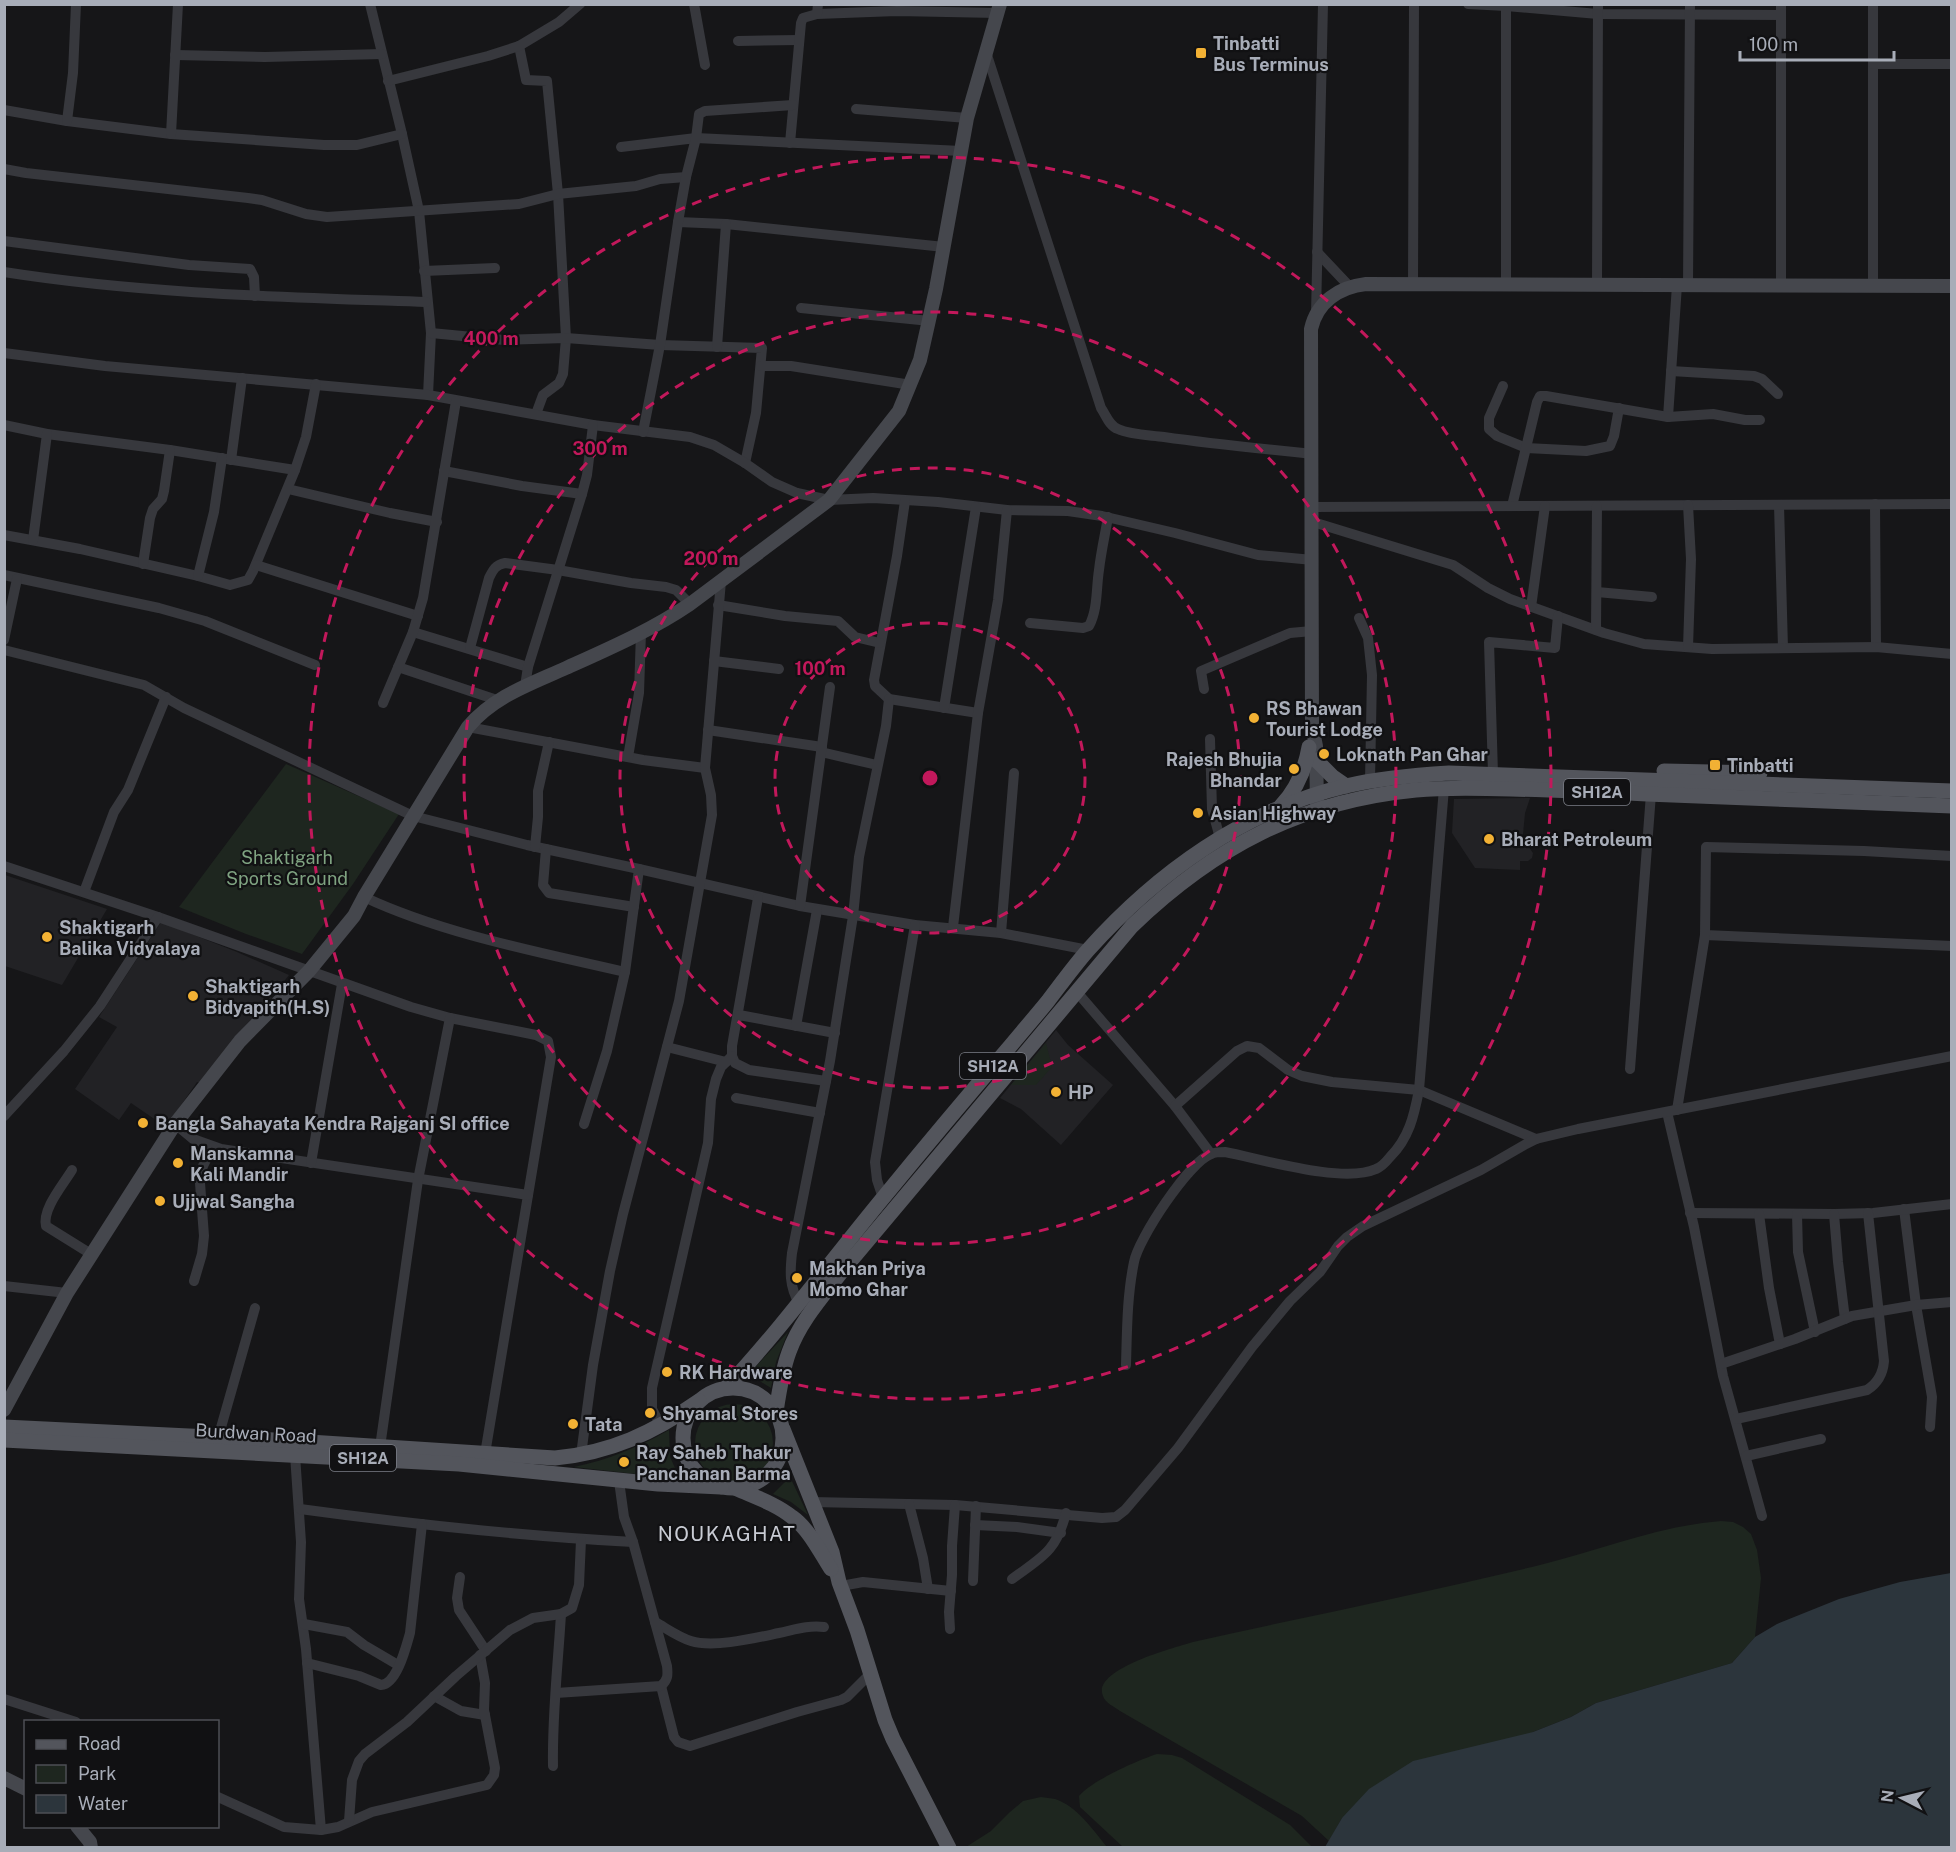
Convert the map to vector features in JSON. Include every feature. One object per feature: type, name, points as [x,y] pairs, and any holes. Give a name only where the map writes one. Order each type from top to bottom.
[{"type":"main road","points":[[1279,808],[1287,800],[1299,780],[1307,758],[1312,753],[1333,777],[1346,786]]},
{"type":"main road","name":"SH12A","points":[[776,1412],[789,1351],[810,1312],[1093,971],[1114,958],[1164,909],[1249,838],[1311,804],[1346,786],[1370,781],[1422,775],[1471,773],[1611,778],[1647,771],[1715,771],[1801,777],[1834,786],[1952,790]]},
{"type":"main road","name":"SH12A","points":[[737,1489],[721,1487],[705,1480],[692,1467],[684,1451],[683,1433],[688,1416],[699,1401],[711,1393],[726,1388],[1047,1003],[1088,950],[1156,883],[1194,854],[1220,838],[1279,808],[1394,792],[1444,788],[1952,806]]},
{"type":"main road","points":[[726,1388],[745,1389],[763,1397],[776,1412],[832,1552],[840,1584],[885,1720],[949,1848]]},
{"type":"main road","name":"Burdwan Road","points":[[4,1440],[295,1455],[523,1463],[597,1452],[618,1445],[661,1426],[699,1401]]},
{"type":"main road","name":"Burdwan Road","points":[[4,1427],[485,1454],[618,1480],[721,1487]]},
{"type":"main road","points":[[737,1489],[753,1484],[767,1475],[778,1462],[783,1446],[783,1429]]},
{"type":"main road","points":[[737,1489],[793,1517],[807,1532],[840,1584]]},
{"type":"street","points":[[67,121],[73,73],[76,4]]},
{"type":"street","points":[[171,134],[178,4]]},
{"type":"street","points":[[370,4],[419,211],[430,333],[428,394]]},
{"type":"street","points":[[388,81],[519,46],[559,22],[580,4]]},
{"type":"street","points":[[694,4],[705,65]]},
{"type":"street","points":[[1311,804],[1313,454],[1311,329],[1316,314],[1323,5],[1336,4]]},
{"type":"street","points":[[1413,284],[1414,4]]},
{"type":"street","points":[[1468,4],[1598,9],[1781,10],[1781,285]]},
{"type":"street","points":[[1873,4],[1873,286]]},
{"type":"street","points":[[1506,5],[1506,284]]},
{"type":"street","points":[[4,1410],[67,1293],[175,1124],[240,1041],[309,970],[354,916],[413,816],[468,727],[476,718],[497,700],[642,632],[690,604],[829,500],[900,411],[920,360],[930,321],[967,118],[999,9],[897,11],[818,9],[803,18],[790,143]]},
{"type":"street","points":[[1598,9],[1598,284]]},
{"type":"street","points":[[1668,417],[1671,371],[1683,285],[1690,10]]},
{"type":"street","points":[[738,41],[799,40]]},
{"type":"street","points":[[519,46],[526,81],[547,81],[558,194],[566,338],[563,374],[559,383],[543,394],[536,414]]},
{"type":"street","points":[[986,52],[1101,408],[1110,423],[1115,429],[1132,433],[1210,444],[1313,454]]},
{"type":"street","points":[[175,55],[265,57],[382,54]]},
{"type":"street","points":[[1873,64],[1952,64]]},
{"type":"street","points":[[644,432],[660,345],[678,222],[699,114],[705,111],[793,105]]},
{"type":"street","points":[[856,109],[967,118]]},
{"type":"street","points":[[4,110],[67,121],[171,134],[324,145],[357,145],[402,134]]},
{"type":"street","points":[[621,147],[696,138],[961,151]]},
{"type":"street","points":[[4,169],[262,200],[317,216],[519,204],[558,194],[636,186],[660,179],[686,177]]},
{"type":"street","points":[[678,222],[726,224],[944,247]]},
{"type":"street","points":[[717,347],[726,224]]},
{"type":"street","points":[[4,241],[189,265],[250,269],[254,277],[255,296]]},
{"type":"street","points":[[1317,252],[1350,287]]},
{"type":"street","points":[[424,272],[495,268]]},
{"type":"street","points":[[4,272],[62,281],[255,296],[426,302]]},
{"type":"street","points":[[1316,314],[1332,296],[1350,287],[1366,284],[1952,286]]},
{"type":"street","points":[[801,308],[930,321]]},
{"type":"street","points":[[430,333],[504,340],[566,338],[660,345],[762,348],[756,413],[745,463]]},
{"type":"street","points":[[4,353],[105,366],[428,394],[593,425],[690,437],[714,445],[772,482],[797,493],[829,500],[873,498],[938,502],[1007,510],[1068,511],[1108,518],[1258,555],[1313,560]]},
{"type":"street","points":[[761,366],[791,366],[911,385]]},
{"type":"street","points":[[1671,371],[1754,376],[1762,379],[1778,394]]},
{"type":"street","points":[[198,576],[226,459],[242,378]]},
{"type":"street","points":[[4,535],[198,576],[230,585],[248,580],[295,470],[306,437],[316,384]]},
{"type":"street","points":[[1503,386],[1489,418],[1489,429],[1497,436],[1526,448],[1586,450],[1610,447],[1619,408]]},
{"type":"street","points":[[1512,506],[1540,396],[1668,417],[1713,414],[1745,420],[1760,420]]},
{"type":"street","points":[[383,703],[418,616],[437,522],[456,401]]},
{"type":"street","points":[[4,425],[47,434],[170,450],[295,470]]},
{"type":"street","points":[[525,686],[528,667],[587,475],[593,425]]},
{"type":"street","points":[[33,540],[47,434]]},
{"type":"street","points":[[143,564],[150,518],[153,509],[162,499],[170,450]]},
{"type":"street","points":[[444,471],[522,486],[582,494]]},
{"type":"street","points":[[288,489],[437,522]]},
{"type":"street","points":[[905,501],[880,643],[875,686],[889,699],[978,713]]},
{"type":"street","points":[[1875,504],[1876,647]]},
{"type":"street","points":[[1313,507],[1952,504]]},
{"type":"street","points":[[1688,505],[1691,559],[1688,647]]},
{"type":"street","points":[[1779,505],[1783,648]]},
{"type":"street","points":[[1531,606],[1545,506]]},
{"type":"street","points":[[1596,630],[1597,506]]},
{"type":"street","points":[[944,708],[976,507]]},
{"type":"street","points":[[953,927],[978,713],[998,600],[1007,510]]},
{"type":"street","points":[[1030,623],[1083,628],[1089,626],[1096,606],[1108,518]]},
{"type":"street","points":[[1313,522],[1453,565],[1488,588],[1510,599],[1596,630],[1644,644],[1712,649],[1876,647],[1952,654]]},
{"type":"street","points":[[470,648],[485,591],[494,568],[499,564],[558,570],[666,587],[676,590],[690,604]]},
{"type":"street","points":[[256,565],[418,616]]},
{"type":"street","points":[[4,575],[182,614],[214,624],[315,665]]},
{"type":"street","points":[[4,640],[17,579]]},
{"type":"street","points":[[580,1455],[598,1331],[623,1214],[679,1001],[712,815],[711,795],[705,768],[721,581]]},
{"type":"street","points":[[1597,592],[1652,597]]},
{"type":"street","points":[[718,605],[785,616],[838,621],[855,637],[880,643]]},
{"type":"street","points":[[1493,774],[1489,642],[1555,648],[1558,616]]},
{"type":"street","points":[[1359,618],[1368,638],[1372,675],[1370,781]]},
{"type":"street","points":[[1203,689],[1201,671],[1290,633],[1312,631]]},
{"type":"street","points":[[413,632],[528,667]]},
{"type":"street","points":[[628,757],[639,693],[642,632]]},
{"type":"street","points":[[4,650],[144,685],[184,708],[413,816],[541,848],[817,910],[915,925],[1001,933],[1088,950]]},
{"type":"street","points":[[714,661],[779,669]]},
{"type":"street","points":[[398,667],[497,700]]},
{"type":"street","points":[[800,906],[830,687]]},
{"type":"street","points":[[84,892],[114,812],[128,790],[166,697]]},
{"type":"street","points":[[799,1303],[790,1280],[792,1252],[835,1033],[854,916],[859,857],[886,726],[889,699]]},
{"type":"street","points":[[468,727],[628,757],[705,768]]},
{"type":"street","points":[[708,730],[822,749],[877,765]]},
{"type":"street","points":[[1210,739],[1212,809],[1220,838]]},
{"type":"street","points":[[549,742],[537,796],[543,885],[549,893],[634,908]]},
{"type":"street","points":[[1001,933],[1014,773]]},
{"type":"street","points":[[1126,1365],[1128,1293],[1134,1259],[1155,1218],[1194,1169],[1211,1154],[1225,1152],[1329,1173],[1364,1174],[1379,1168],[1397,1150],[1408,1134],[1419,1090],[1444,788]]},
{"type":"street","points":[[1630,1069],[1651,794]]},
{"type":"street","points":[[1762,1516],[1721,1364],[1672,1111],[1705,935],[1706,847],[1952,856]]},
{"type":"street","points":[[4,866],[158,917],[411,1007],[450,1018],[536,1035],[548,1041],[551,1057],[485,1454]]},
{"type":"street","points":[[584,1124],[607,1051],[625,972],[639,869]]},
{"type":"street","points":[[364,897],[394,911],[467,933],[625,972]]},
{"type":"street","points":[[661,1426],[652,1409],[652,1388],[708,1143],[711,1099],[721,1067],[729,1059],[739,1015],[758,898]]},
{"type":"street","points":[[796,1026],[817,910]]},
{"type":"street","points":[[4,1116],[64,1051],[100,1006],[158,917]]},
{"type":"street","points":[[883,1198],[876,1179],[875,1162],[915,925]]},
{"type":"street","points":[[1705,935],[1952,946]]},
{"type":"street","points":[[311,1163],[342,984]]},
{"type":"street","points":[[1076,991],[1175,1106],[1211,1154]]},
{"type":"street","points":[[739,1015],[835,1033]]},
{"type":"street","points":[[380,1447],[418,1180],[450,1018]]},
{"type":"street","points":[[1175,1106],[1238,1051],[1247,1046],[1259,1048],[1288,1070],[1302,1076],[1332,1082],[1419,1090],[1536,1139]]},
{"type":"street","points":[[667,1047],[729,1059],[742,1068],[826,1081]]},
{"type":"street","points":[[812,1502],[976,1506],[1116,1517],[1125,1510],[1178,1448],[1252,1347],[1290,1301],[1320,1272],[1347,1237],[1371,1222],[1481,1170],[1536,1139],[1952,1056]]},
{"type":"street","points":[[736,1098],[820,1113]]},
{"type":"street","points":[[175,1124],[193,1138],[212,1147],[528,1195]]},
{"type":"street","points":[[194,1281],[202,1254],[204,1236],[200,1183],[203,1166],[212,1147]]},
{"type":"street","points":[[72,1170],[46,1212],[46,1226],[91,1254]]},
{"type":"street","points":[[1690,1213],[1868,1213],[1952,1204]]},
{"type":"street","points":[[1904,1209],[1916,1305],[1932,1397],[1930,1427]]},
{"type":"street","points":[[1736,1419],[1867,1390],[1873,1386],[1883,1371],[1880,1310],[1868,1213]]},
{"type":"street","points":[[1759,1214],[1767,1279],[1780,1344]]},
{"type":"street","points":[[1797,1214],[1798,1252],[1815,1332]]},
{"type":"street","points":[[1834,1214],[1845,1319]]},
{"type":"street","points":[[4,1286],[67,1293]]},
{"type":"street","points":[[1721,1364],[1815,1332],[1845,1319],[1880,1310],[1952,1302]]},
{"type":"street","points":[[218,1438],[255,1308]]},
{"type":"street","points":[[1746,1456],[1821,1439]]},
{"type":"street","points":[[295,1455],[301,1542],[298,1592],[304,1624],[321,1830]]},
{"type":"street","points":[[556,1693],[661,1686],[666,1682],[668,1675],[633,1542],[624,1517],[618,1480]]},
{"type":"street","points":[[909,1504],[923,1558],[928,1589]]},
{"type":"street","points":[[950,1629],[948,1619],[955,1505]]},
{"type":"street","points":[[973,1581],[976,1506]]},
{"type":"street","points":[[300,1509],[581,1540],[633,1542]]},
{"type":"street","points":[[1012,1579],[1049,1551],[1060,1533],[1066,1514]]},
{"type":"street","points":[[307,1662],[384,1685],[392,1680],[410,1633],[422,1524]]},
{"type":"street","points":[[975,1525],[1017,1527],[1060,1533]]},
{"type":"street","points":[[349,1821],[352,1780],[359,1761],[407,1722],[510,1630],[540,1616],[561,1614],[572,1608],[578,1592],[581,1540]]},
{"type":"street","points":[[219,1797],[284,1827],[321,1830],[331,1829],[372,1812],[487,1785],[495,1775],[495,1768],[485,1715],[486,1683],[483,1653],[459,1610],[457,1598],[460,1577]]},
{"type":"street","points":[[840,1584],[863,1582],[951,1591]]},
{"type":"street","points":[[553,1766],[553,1718],[561,1614]]},
{"type":"street","points":[[655,1622],[684,1638],[702,1643],[719,1643],[812,1626],[824,1627]]},
{"type":"street","points":[[304,1624],[347,1632],[398,1665]]},
{"type":"street","points":[[661,1686],[674,1737],[684,1745],[690,1746],[796,1712],[841,1701],[848,1697],[871,1673]]},
{"type":"street","points":[[434,1696],[461,1711],[485,1715]]},
{"type":"street","points":[[4,1699],[70,1720]]},
{"type":"street","points":[[4,1778],[24,1788]]},
{"type":"street","points":[[78,1828],[90,1842],[92,1848]]},
{"type":"shaded area","name":"Bharat Petroleum","points":[[1530,798],[1525,813],[1522,845],[1528,846],[1533,853],[1532,858],[1528,861],[1520,861],[1520,870],[1475,868],[1452,833],[1454,799]]},
{"type":"shaded area","name":"Shaktigarh Balika Vidyalaya","points":[[5,875],[107,909],[62,985],[5,966]]},
{"type":"shaded area","name":"Shaktigarh Bidyapith(H.S)","points":[[161,922],[289,975],[204,1084],[197,1082],[166,1127],[131,1103],[119,1120],[75,1089],[117,1027],[99,1017]]},
{"type":"shaded area","name":"HP","points":[[1056,1030],[1068,1045],[1113,1085],[1061,1145],[1021,1109],[1000,1098]]},
{"type":"green space","name":"Shaktigarh Sports Ground","points":[[286,764],[399,814],[353,884],[302,954],[179,907]]},
{"type":"green space","points":[[1046,1043],[1052,1067],[1036,1085],[1011,1085]]},
{"type":"green space","points":[[788,1332],[776,1362],[771,1388],[758,1380],[745,1378]]},
{"type":"green space","points":[[734,1404],[749,1407],[766,1421],[773,1443],[770,1458],[756,1475],[734,1482],[719,1479],[702,1465],[695,1443],[698,1428],[712,1411]]},
{"type":"green space","points":[[669,1430],[670,1457],[680,1479],[574,1467],[623,1452]]},
{"type":"green space","points":[[790,1477],[808,1515],[791,1502],[773,1494]]},
{"type":"green space","points":[[1721,1521],[1733,1522],[1751,1534],[1757,1550],[1761,1578],[1755,1637],[1732,1663],[1596,1703],[1571,1717],[1342,1818],[1329,1841],[1302,1816],[1120,1711],[1108,1703],[1103,1696],[1103,1686],[1122,1668],[1154,1654],[1193,1642],[1497,1575],[1675,1528]]},
{"type":"green space","points":[[1157,1754],[1182,1758],[1290,1825],[1312,1847],[1123,1847],[1080,1807],[1079,1796],[1104,1778]]},
{"type":"green space","points":[[1041,1797],[1055,1799],[1070,1807],[1084,1819],[1107,1847],[966,1847],[991,1831],[1023,1801]]},
{"type":"water","points":[[1951,1573],[1951,1847],[1325,1847],[1342,1818],[1369,1789],[1413,1761],[1533,1732],[1571,1717],[1596,1703],[1732,1663],[1755,1637],[1777,1624],[1839,1599],[1900,1582]]},
{"type":"place","name":"Tinbatti Bus Terminus","points":[[1201,53]]},
{"type":"place","name":"RS Bhawan Tourist Lodge","points":[[1254,718]]},
{"type":"place","name":"Loknath Pan Ghar","points":[[1324,754]]},
{"type":"place","name":"Tinbatti","points":[[1715,765]]},
{"type":"place","name":"Rajesh Bhujia Bhandar","points":[[1294,769]]},
{"type":"place","name":"Asian Highway","points":[[1198,813]]},
{"type":"place","name":"Bharat Petroleum","points":[[1489,839]]},
{"type":"place","name":"Shaktigarh Balika Vidyalaya","points":[[47,937]]},
{"type":"place","name":"Shaktigarh Bidyapith(H.S)","points":[[193,996]]},
{"type":"place","name":"HP","points":[[1056,1092]]},
{"type":"place","name":"Bangla Sahayata Kendra Rajganj SI office","points":[[143,1123]]},
{"type":"place","name":"Manskamna Kali Mandir","points":[[178,1163]]},
{"type":"place","name":"Ujjwal Sangha","points":[[160,1201]]},
{"type":"place","name":"Makhan Priya Momo Ghar","points":[[797,1278]]},
{"type":"place","name":"RK Hardware","points":[[667,1372]]},
{"type":"place","name":"Shyamal Stores","points":[[650,1413]]},
{"type":"place","name":"Tata","points":[[573,1424]]},
{"type":"place","name":"Ray Saheb Thakur Panchanan Barma","points":[[624,1462]]},
{"type":"district","name":"NOUKAGHAT","points":[[727,1534]]}]
